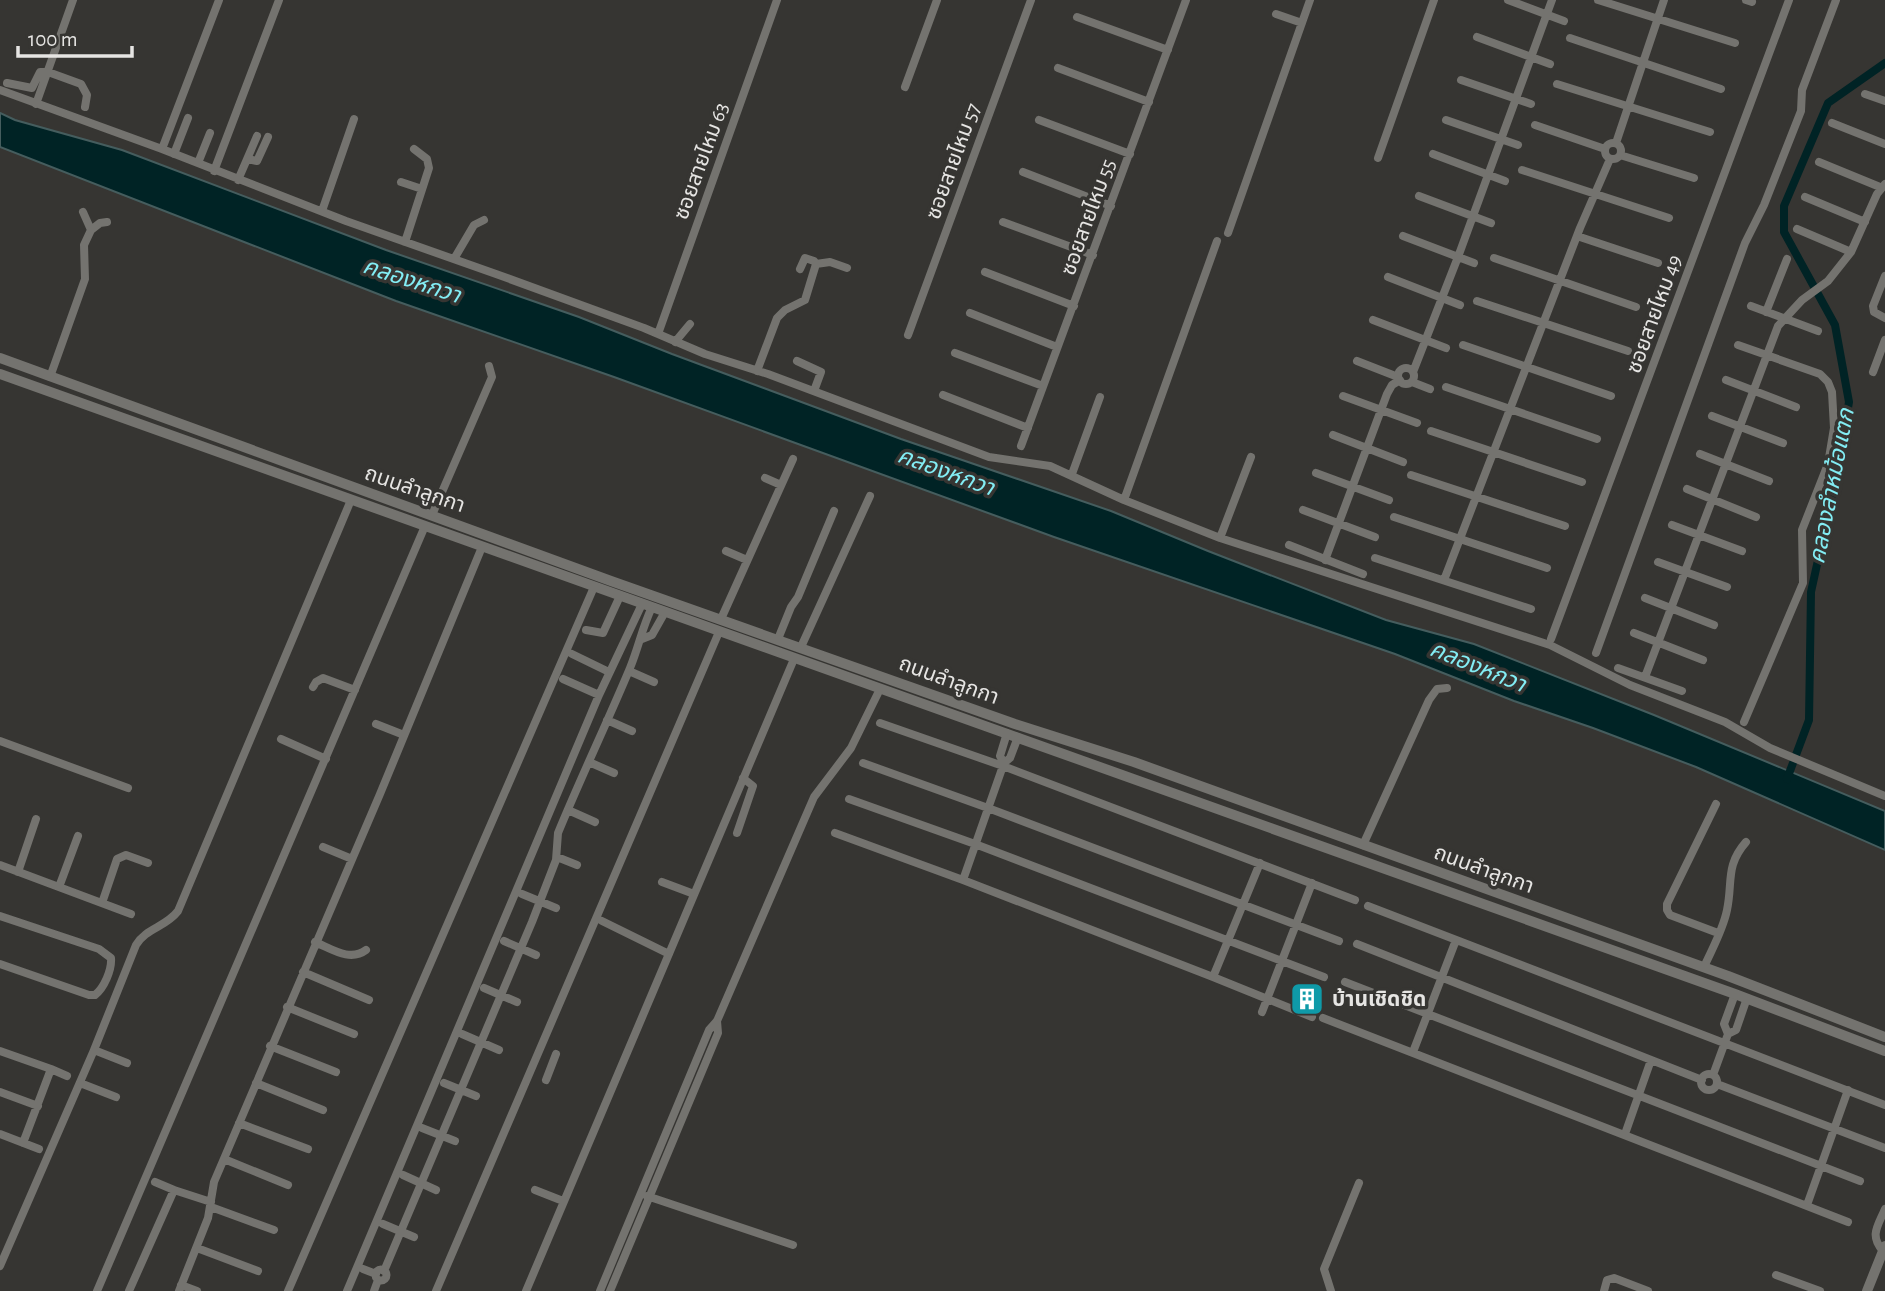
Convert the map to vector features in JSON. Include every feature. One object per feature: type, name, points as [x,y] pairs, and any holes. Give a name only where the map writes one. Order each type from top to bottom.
[{"type":"main road","name":"ถนนลำลูกกา","points":[[0,358],[721,619],[1015,724],[1134,762],[1704,967],[1885,1037]]},
{"type":"main road","name":"ถนนลำลูกกา","points":[[0,374],[1747,998],[1885,1051]]},
{"type":"main road","points":[[1261,825],[1266,810]]},
{"type":"main road","points":[[1867,1291],[1884,1249]]},
{"type":"street","points":[[36,104],[73,0]]},
{"type":"street","points":[[162,149],[219,0]]},
{"type":"street","points":[[214,170],[279,0]]},
{"type":"street","name":"ซอยสายไหม 63","points":[[658,334],[778,0]]},
{"type":"street","points":[[905,87],[937,0]]},
{"type":"street","name":"ซอยสายไหม 57","points":[[908,335],[1031,0]]},
{"type":"street","name":"ซอยสายไหม 55","points":[[1021,446],[1186,0]]},
{"type":"street","points":[[1228,233],[1310,0]]},
{"type":"street","points":[[1378,158],[1434,0]]},
{"type":"street","points":[[1508,0],[1564,20]]},
{"type":"street","points":[[1413,372],[1474,216],[1552,0]]},
{"type":"street","points":[[1598,0],[1735,43]]},
{"type":"street","points":[[1616,143],[1664,0]]},
{"type":"street","name":"ซอยสายไหม 49","points":[[1551,639],[1788,0]]},
{"type":"street","points":[[1596,653],[1745,243],[1764,205],[1801,111],[1802,90],[1836,0]]},
{"type":"street","points":[[1276,14],[1302,23]]},
{"type":"street","points":[[1077,17],[1168,50]]},
{"type":"street","points":[[1478,37],[1550,64]]},
{"type":"street","points":[[1570,38],[1721,89]]},
{"type":"street","points":[[1058,68],[1149,102]]},
{"type":"street","points":[[7,83],[32,88],[40,72],[48,72],[81,84],[87,95],[85,107]]},
{"type":"street","points":[[1461,80],[1531,104]]},
{"type":"street","points":[[1558,84],[1710,132]]},
{"type":"street","points":[[0,90],[989,457],[1043,464],[1220,538],[1550,645],[1637,688],[1725,722],[1770,748],[1885,796]]},
{"type":"street","points":[[1865,94],[1885,102]]},
{"type":"street","points":[[174,154],[188,118]]},
{"type":"street","points":[[322,211],[354,120]]},
{"type":"street","points":[[1039,120],[1130,154]]},
{"type":"street","points":[[1446,120],[1518,145]]},
{"type":"street","points":[[1832,123],[1885,144]]},
{"type":"street","points":[[1535,125],[1605,149]]},
{"type":"street","points":[[198,163],[210,133]]},
{"type":"street","points":[[238,180],[257,136]]},
{"type":"street","points":[[248,159],[257,161],[268,137]]},
{"type":"street","points":[[1616,143],[1621,149],[1620,155],[1616,159],[1610,159],[1605,149],[1608,144],[1616,143]]},
{"type":"street","points":[[405,242],[429,165],[424,155],[414,149]]},
{"type":"street","points":[[1433,154],[1505,181]]},
{"type":"street","points":[[1620,155],[1694,178]]},
{"type":"street","points":[[1444,580],[1577,236],[1610,159]]},
{"type":"street","points":[[1645,677],[1778,326],[1802,300],[1828,281],[1851,252],[1883,184],[1819,162]]},
{"type":"street","points":[[1522,170],[1669,218]]},
{"type":"street","points":[[1023,173],[1111,206]]},
{"type":"street","points":[[401,181],[422,189]]},
{"type":"street","points":[[1419,196],[1490,223]]},
{"type":"street","points":[[1805,197],[1865,222]]},
{"type":"street","points":[[83,212],[91,230]]},
{"type":"street","points":[[454,259],[474,225],[485,219]]},
{"type":"street","points":[[50,377],[85,279],[84,245],[91,230],[100,223],[107,222]]},
{"type":"street","points":[[1003,222],[1093,255]]},
{"type":"street","points":[[1797,229],[1851,252]]},
{"type":"street","points":[[1403,236],[1474,263]]},
{"type":"street","points":[[1577,236],[1658,263]]},
{"type":"street","points":[[1124,500],[1217,242]]},
{"type":"street","points":[[800,269],[805,258],[816,264],[830,262],[847,268]]},
{"type":"street","points":[[1494,258],[1636,307]]},
{"type":"street","points":[[1766,312],[1787,259]]},
{"type":"street","points":[[757,371],[777,318],[785,310],[805,300],[816,264]]},
{"type":"street","points":[[985,272],[1073,306]]},
{"type":"street","points":[[1885,275],[1873,306],[1874,312],[1885,318]]},
{"type":"street","points":[[1388,277],[1460,305]]},
{"type":"street","points":[[1477,301],[1628,351]]},
{"type":"street","points":[[1751,306],[1818,331]]},
{"type":"street","points":[[970,313],[1057,347]]},
{"type":"street","points":[[1373,320],[1446,348]]},
{"type":"street","points":[[676,342],[690,324]]},
{"type":"street","points":[[1873,372],[1885,340]]},
{"type":"street","points":[[1463,345],[1611,396]]},
{"type":"street","points":[[1738,345],[1820,374],[1828,382],[1832,392],[1834,428],[1828,464],[1802,530],[1803,583],[1744,722]]},
{"type":"street","points":[[955,353],[1043,386]]},
{"type":"street","points":[[797,361],[821,372],[814,391]]},
{"type":"street","points":[[1357,362],[1399,379],[1404,384],[1412,382],[1430,389]]},
{"type":"street","points":[[432,515],[492,377],[489,366]]},
{"type":"street","points":[[1325,559],[1389,388],[1399,379],[1399,372],[1404,368],[1413,372],[1415,377],[1412,382]]},
{"type":"street","points":[[1726,380],[1796,407]]},
{"type":"street","points":[[1446,387],[1597,439]]},
{"type":"street","points":[[943,395],[1028,428]]},
{"type":"street","points":[[1072,474],[1100,397]]},
{"type":"street","points":[[1343,397],[1417,424]]},
{"type":"street","points":[[1712,416],[1783,443]]},
{"type":"street","points":[[1431,431],[1581,482]]},
{"type":"street","points":[[1333,435],[1403,461]]},
{"type":"street","points":[[1700,454],[1769,481]]},
{"type":"street","points":[[1220,538],[1251,457]]},
{"type":"street","points":[[721,619],[793,459]]},
{"type":"street","points":[[1316,473],[1389,500]]},
{"type":"street","points":[[1411,475],[1564,526]]},
{"type":"street","points":[[765,478],[781,485]]},
{"type":"street","points":[[1687,489],[1756,517]]},
{"type":"street","points":[[801,647],[870,496]]},
{"type":"street","points":[[0,1266],[94,1050],[136,945],[141,936],[171,920],[178,911],[351,500]]},
{"type":"street","points":[[1303,510],[1375,537]]},
{"type":"street","points":[[778,639],[834,511]]},
{"type":"street","points":[[1394,517],[1547,568]]},
{"type":"street","points":[[1672,525],[1742,551]]},
{"type":"street","points":[[97,1291],[425,526]]},
{"type":"street","points":[[1289,545],[1363,574]]},
{"type":"street","points":[[197,1291],[180,1288],[211,1204],[211,1190],[482,547]]},
{"type":"street","points":[[726,551],[747,560]]},
{"type":"street","points":[[1375,558],[1531,610]]},
{"type":"street","points":[[1658,562],[1727,587]]},
{"type":"street","points":[[288,1291],[594,587]]},
{"type":"street","points":[[586,630],[603,633],[620,596]]},
{"type":"street","points":[[1645,598],[1714,625]]},
{"type":"street","points":[[374,1291],[521,949],[557,857],[557,840],[568,810],[642,639],[640,631],[647,606]]},
{"type":"street","points":[[347,1291],[609,672],[647,606]]},
{"type":"street","points":[[642,639],[652,635],[665,612]]},
{"type":"street","points":[[436,1291],[719,632]]},
{"type":"street","points":[[1634,633],[1703,660]]},
{"type":"street","points":[[572,654],[609,672]]},
{"type":"street","points":[[526,1291],[794,659]]},
{"type":"street","points":[[1618,668],[1682,691]]},
{"type":"street","points":[[629,671],[654,682]]},
{"type":"street","points":[[313,687],[316,681],[323,678],[355,690]]},
{"type":"street","points":[[563,679],[599,695]]},
{"type":"street","points":[[1363,845],[1429,699],[1437,689],[1447,688]]},
{"type":"street","points":[[600,1291],[645,1195],[689,1089],[718,1034],[716,1021],[814,797],[851,748],[880,689]]},
{"type":"street","points":[[607,720],[632,731]]},
{"type":"street","points":[[376,723],[404,736]]},
{"type":"street","points":[[880,723],[1004,764],[1355,900]]},
{"type":"street","points":[[963,880],[1004,764],[1010,758],[1013,735]]},
{"type":"street","points":[[281,739],[326,759]]},
{"type":"street","points":[[0,741],[128,788]]},
{"type":"street","points":[[589,762],[614,774]]},
{"type":"street","points":[[863,764],[988,808],[1339,941]]},
{"type":"street","points":[[737,833],[753,786],[743,778]]},
{"type":"street","points":[[849,799],[1324,977]]},
{"type":"street","points":[[1716,804],[1667,904],[1667,910],[1670,915],[1718,933]]},
{"type":"street","points":[[568,810],[595,822]]},
{"type":"street","points":[[18,872],[36,819]]},
{"type":"street","points":[[835,833],[963,880],[1312,1017]]},
{"type":"street","points":[[59,887],[78,836]]},
{"type":"street","points":[[1704,967],[1727,909],[1729,878],[1734,860],[1746,842]]},
{"type":"street","points":[[323,846],[352,859]]},
{"type":"street","points":[[102,903],[117,859],[126,855],[148,863]]},
{"type":"street","points":[[557,857],[576,865]]},
{"type":"street","points":[[1213,977],[1260,863]]},
{"type":"street","points":[[0,865],[131,914]]},
{"type":"street","points":[[662,881],[694,894]]},
{"type":"street","points":[[1262,1013],[1312,883]]},
{"type":"street","points":[[522,894],[556,908]]},
{"type":"street","points":[[1368,906],[1885,1105]]},
{"type":"street","points":[[0,916],[99,948],[111,958],[112,965],[101,991],[89,995],[0,964]]},
{"type":"street","points":[[602,921],[668,954]]},
{"type":"street","points":[[1413,1052],[1455,940]]},
{"type":"street","points":[[315,942],[347,956],[366,950]]},
{"type":"street","points":[[504,942],[536,955]]},
{"type":"street","points":[[1357,943],[1702,1080]]},
{"type":"street","points":[[303,972],[369,1000]]},
{"type":"street","points":[[1345,982],[1860,1181]]},
{"type":"street","points":[[484,988],[517,1002]]},
{"type":"street","points":[[1702,1080],[1705,1089],[1712,1089],[1728,1034],[1724,1024],[1735,994]]},
{"type":"street","points":[[1728,1034],[1736,1030],[1747,998]]},
{"type":"street","points":[[287,1007],[354,1034]]},
{"type":"street","points":[[1324,1018],[1848,1222]]},
{"type":"street","points":[[463,1034],[499,1050]]},
{"type":"street","points":[[270,1046],[336,1072]]},
{"type":"street","points":[[94,1050],[127,1063]]},
{"type":"street","points":[[0,1051],[66,1076]]},
{"type":"street","points":[[546,1080],[556,1054]]},
{"type":"street","points":[[534,1059],[551,1065]]},
{"type":"street","points":[[1625,1134],[1651,1060]]},
{"type":"street","points":[[23,1143],[51,1069]]},
{"type":"street","points":[[1702,1080],[1706,1075],[1885,1148]]},
{"type":"street","points":[[79,1083],[116,1097]]},
{"type":"street","points":[[256,1083],[323,1110]]},
{"type":"street","points":[[444,1083],[476,1096]]},
{"type":"street","points":[[1807,1205],[1848,1090]]},
{"type":"street","points":[[0,1092],[38,1106]]},
{"type":"street","points":[[239,1123],[308,1149]]},
{"type":"street","points":[[422,1128],[455,1142]]},
{"type":"street","points":[[0,1134],[39,1149]]},
{"type":"street","points":[[224,1159],[288,1185]]},
{"type":"street","points":[[402,1175],[436,1189]]},
{"type":"street","points":[[155,1182],[274,1230]]},
{"type":"street","points":[[1331,1291],[1324,1269],[1359,1183]]},
{"type":"street","points":[[129,1291],[174,1190]]},
{"type":"street","points":[[535,1190],[563,1201]]},
{"type":"street","points":[[645,1195],[793,1245]]},
{"type":"street","points":[[610,1291],[645,1195]]},
{"type":"street","points":[[1884,1249],[1877,1244],[1875,1234],[1885,1209]]},
{"type":"street","points":[[383,1224],[414,1237]]},
{"type":"street","points":[[197,1248],[258,1271]]},
{"type":"street","points":[[363,1269],[397,1283]]},
{"type":"street","points":[[1776,1275],[1820,1291]]},
{"type":"street","points":[[1604,1291],[1607,1280],[1614,1278],[1648,1291]]},
{"type":"water","name":"คลองหกวา","points":[[0,113],[15,120],[122,150],[386,250],[579,317],[901,439],[1111,511],[1386,620],[1474,644],[1885,811],[1885,850],[1696,767],[1514,701],[1395,654],[1054,537],[396,301],[0,147]]},
{"type":"waterway","name":"คลองลำหม้อแตก","points":[[1787,779],[1809,720],[1811,592],[1849,402],[1835,325],[1784,232],[1784,206],[1828,103],[1885,63]]},
{"type":"place","name":"บ้านเชิดชิด","points":[[1307,999]]}]
